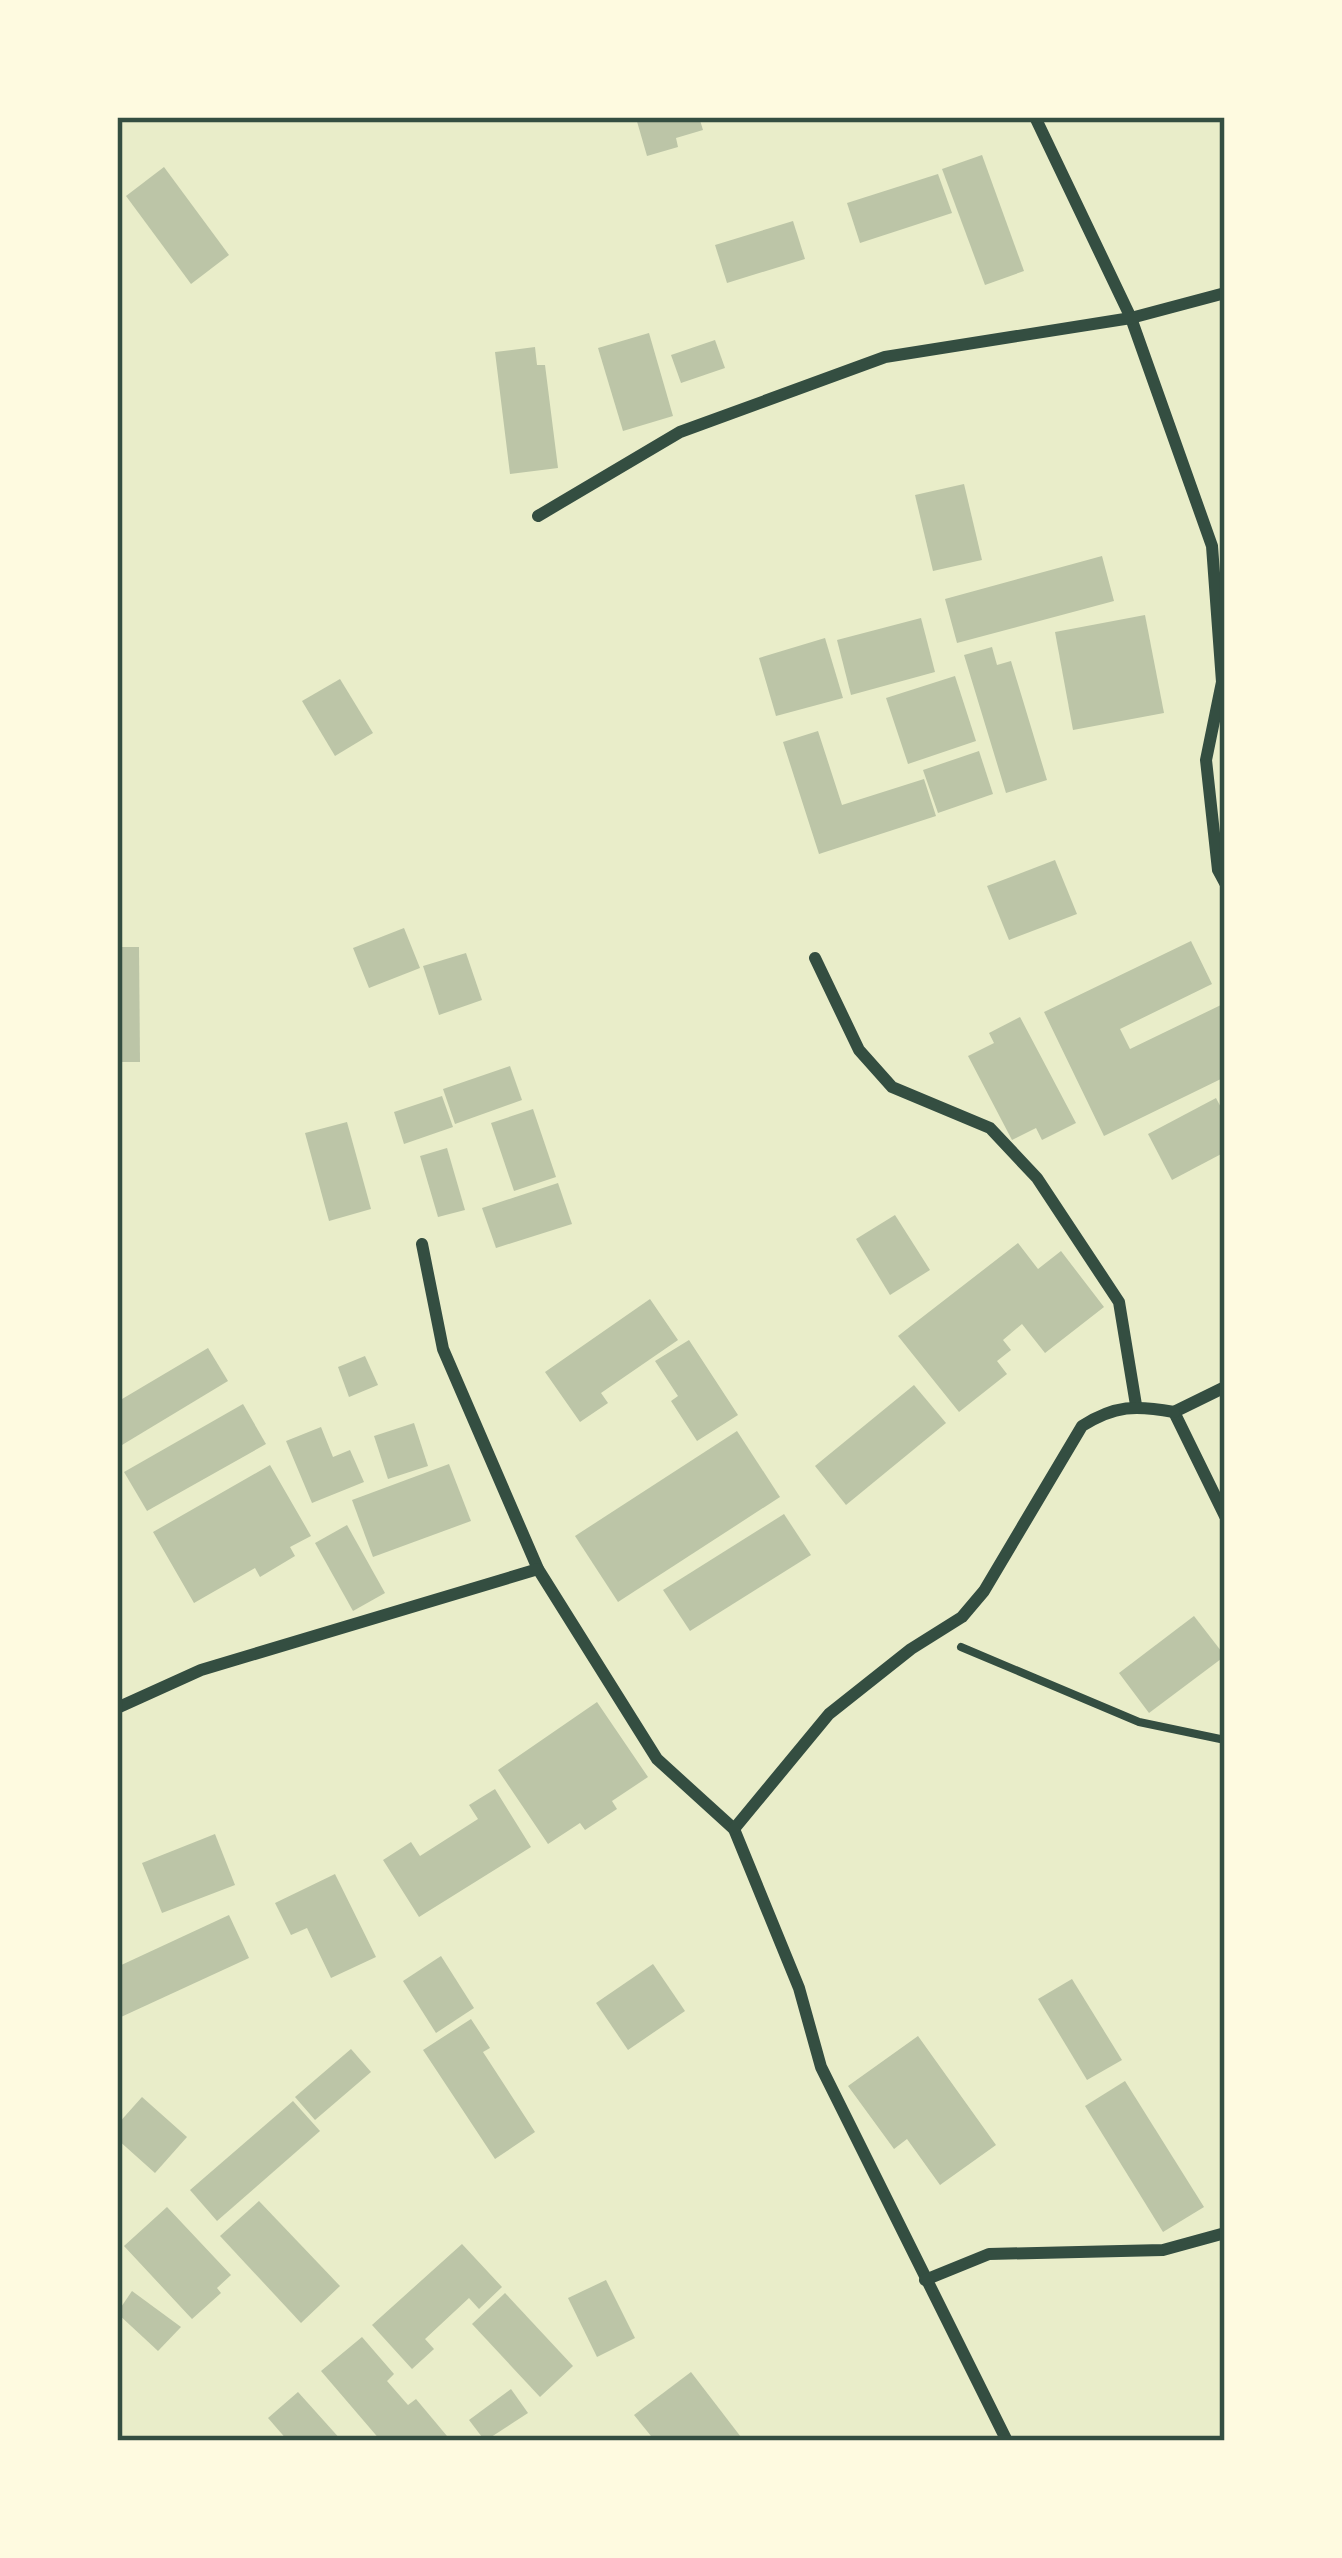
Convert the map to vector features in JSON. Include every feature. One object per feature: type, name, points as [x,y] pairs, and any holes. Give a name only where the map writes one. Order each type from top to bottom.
[{"type":"street","points":[[1035,117],[1131,318],[1211,546],[1222,682],[1206,760],[1218,870],[1225,883]]},
{"type":"street","points":[[538,515],[680,432],[885,357],[1131,318],[1225,293]]},
{"type":"street","points":[[815,958],[859,1050],[892,1087],[990,1128],[1037,1178],[1119,1302],[1136,1405]]},
{"type":"street","points":[[422,1244],[443,1349],[538,1569],[657,1759],[734,1828],[800,1988],[821,2067],[1007,2441]]},
{"type":"street","points":[[734,1828],[830,1714],[962,1617],[984,1592],[1082,1426],[1109,1409],[1136,1405],[1174,1412],[1225,1387]]},
{"type":"street","points":[[1174,1412],[1225,1516]]},
{"type":"street","points":[[117,1708],[202,1670],[538,1569]]},
{"type":"street","points":[[925,2280],[989,2254],[1163,2250],[1225,2233]]},
{"type":"path","points":[[932,1635],[1139,1722],[1225,1740]]},
{"type":"building","points":[[699,117],[703,130],[676,138],[678,147],[647,156],[636,118]]},
{"type":"building","points":[[982,155],[1024,271],[985,285],[942,169]]},
{"type":"building","points":[[164,167],[229,255],[191,284],[126,196]]},
{"type":"building","points":[[938,174],[952,213],[860,243],[847,203]]},
{"type":"building","points":[[793,221],[805,259],[727,283],[715,245]]},
{"type":"building","points":[[649,333],[673,416],[623,431],[598,348]]},
{"type":"building","points":[[715,340],[725,368],[681,383],[671,355]]},
{"type":"building","points":[[535,347],[537,365],[545,365],[558,468],[510,474],[495,352]]},
{"type":"building","points":[[964,484],[982,560],[933,571],[915,495]]},
{"type":"building","points":[[1102,556],[1114,601],[957,643],[945,599]]},
{"type":"building","points":[[1145,615],[1164,713],[1073,730],[1055,632]]},
{"type":"building","points":[[921,618],[935,672],[851,695],[837,640]]},
{"type":"building","points":[[825,638],[843,698],[776,716],[759,658]]},
{"type":"building","points":[[992,647],[997,665],[1011,661],[1047,780],[1006,793],[964,655]]},
{"type":"building","points":[[955,676],[976,741],[908,764],[886,698]]},
{"type":"building","points":[[340,679],[373,733],[335,756],[302,701]]},
{"type":"building","points":[[818,731],[842,805],[924,779],[936,816],[819,854],[783,742]]},
{"type":"building","points":[[979,751],[993,794],[938,813],[923,770]]},
{"type":"building","points":[[1055,860],[1077,914],[1009,940],[987,886]]},
{"type":"building","points":[[404,928],[420,968],[369,988],[353,948]]},
{"type":"building","points":[[1191,941],[1212,984],[1120,1029],[1130,1049],[1223,1004],[1225,1077],[1104,1136],[1044,1012]]},
{"type":"building","points":[[117,947],[139,947],[140,1062],[117,1062]]},
{"type":"building","points":[[466,953],[482,1000],[439,1015],[423,966]]},
{"type":"building","points":[[1020,1017],[1076,1123],[1042,1140],[1036,1128],[1012,1140],[968,1056],[994,1043],[989,1033]]},
{"type":"building","points":[[510,1066],[522,1100],[455,1124],[443,1089]]},
{"type":"building","points":[[442,1096],[453,1127],[404,1144],[394,1112]]},
{"type":"building","points":[[1216,1098],[1225,1115],[1225,1152],[1172,1180],[1148,1134]]},
{"type":"building","points":[[533,1109],[556,1177],[514,1191],[491,1123]]},
{"type":"building","points":[[347,1122],[371,1209],[329,1221],[305,1133]]},
{"type":"building","points":[[447,1148],[465,1210],[438,1217],[420,1156]]},
{"type":"building","points":[[558,1183],[572,1224],[496,1248],[482,1208]]},
{"type":"building","points":[[895,1215],[930,1270],[890,1295],[856,1239]]},
{"type":"building","points":[[1018,1243],[1038,1269],[1061,1251],[1104,1307],[1045,1353],[1022,1324],[1003,1340],[1011,1350],[997,1361],[1007,1374],[959,1412],[898,1336]]},
{"type":"building","points":[[650,1299],[678,1340],[601,1393],[608,1403],[580,1422],[545,1372]]},
{"type":"building","points":[[689,1340],[738,1415],[697,1441],[671,1401],[678,1396],[655,1361]]},
{"type":"building","points":[[208,1348],[228,1381],[117,1448],[117,1402]]},
{"type":"building","points":[[365,1356],[378,1385],[349,1397],[338,1367]]},
{"type":"building","points":[[914,1385],[946,1423],[846,1505],[815,1466]]},
{"type":"building","points":[[243,1404],[266,1444],[147,1511],[124,1472]]},
{"type":"building","points":[[414,1423],[428,1466],[388,1479],[374,1436]]},
{"type":"building","points":[[321,1427],[333,1457],[350,1450],[364,1482],[312,1503],[286,1441]]},
{"type":"building","points":[[737,1431],[780,1497],[618,1602],[575,1536]]},
{"type":"building","points":[[449,1464],[471,1521],[373,1557],[352,1500]]},
{"type":"building","points":[[270,1465],[311,1536],[290,1547],[295,1556],[260,1577],[255,1568],[194,1603],[153,1532]]},
{"type":"building","points":[[784,1514],[811,1555],[690,1631],[663,1590]]},
{"type":"building","points":[[347,1525],[385,1593],[353,1611],[315,1543]]},
{"type":"building","points":[[1194,1616],[1225,1656],[1149,1713],[1119,1673]]},
{"type":"building","points":[[597,1702],[648,1777],[612,1801],[617,1809],[585,1830],[580,1823],[548,1844],[498,1770]]},
{"type":"building","points":[[495,1789],[531,1847],[419,1917],[383,1860],[411,1842],[420,1856],[478,1819],[469,1805]]},
{"type":"building","points":[[215,1834],[235,1885],[162,1913],[142,1863]]},
{"type":"building","points":[[335,1874],[376,1957],[331,1978],[307,1928],[291,1935],[275,1903]]},
{"type":"building","points":[[229,1915],[249,1958],[121,2017],[117,1967]]},
{"type":"building","points":[[441,1956],[474,2008],[436,2033],[403,1981]]},
{"type":"building","points":[[653,1964],[685,2011],[628,2050],[596,2003]]},
{"type":"building","points":[[1072,1979],[1122,2060],[1087,2080],[1038,1999]]},
{"type":"building","points":[[471,2019],[490,2048],[483,2052],[535,2132],[495,2159],[423,2050]]},
{"type":"building","points":[[918,2036],[996,2145],[940,2185],[907,2139],[894,2149],[848,2086]]},
{"type":"building","points":[[351,2049],[371,2072],[315,2120],[295,2097]]},
{"type":"building","points":[[1125,2081],[1204,2207],[1163,2232],[1085,2106]]},
{"type":"building","points":[[142,2097],[187,2137],[155,2173],[117,2139],[117,2125]]},
{"type":"building","points":[[293,2101],[320,2131],[217,2221],[190,2190]]},
{"type":"building","points":[[259,2201],[340,2286],[301,2323],[220,2236]]},
{"type":"building","points":[[167,2207],[231,2275],[217,2288],[221,2293],[192,2319],[124,2246]]},
{"type":"building","points":[[462,2244],[502,2287],[479,2309],[469,2298],[425,2339],[434,2349],[412,2369],[372,2325]]},
{"type":"building","points":[[606,2280],[635,2338],[597,2357],[568,2298]]},
{"type":"building","points":[[132,2291],[181,2327],[158,2351],[117,2313]]},
{"type":"building","points":[[505,2293],[573,2366],[540,2397],[472,2324]]},
{"type":"building","points":[[362,2337],[394,2374],[387,2381],[408,2405],[416,2399],[447,2436],[442,2441],[381,2441],[321,2371]]},
{"type":"building","points":[[691,2372],[744,2441],[655,2441],[634,2415]]},
{"type":"building","points":[[511,2389],[528,2413],[485,2441],[469,2420]]},
{"type":"building","points":[[298,2392],[342,2441],[288,2441],[268,2418]]}]
